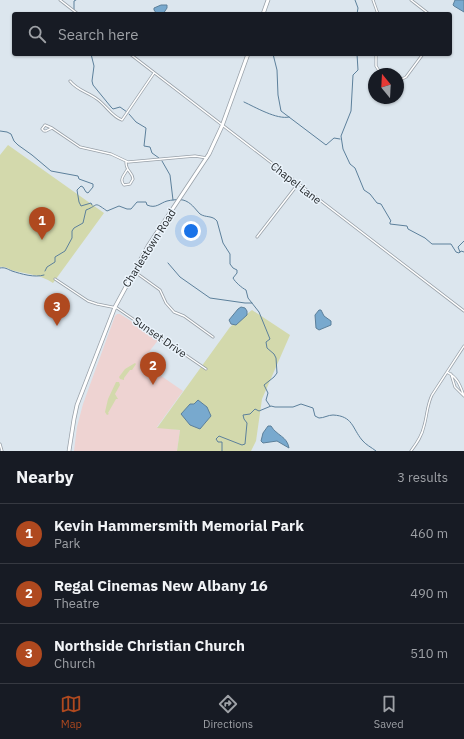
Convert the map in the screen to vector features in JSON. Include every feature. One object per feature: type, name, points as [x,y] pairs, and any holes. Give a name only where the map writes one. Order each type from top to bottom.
[{"type":"main road","points":[[264,12],[268,0]]},
{"type":"main road","name":"Charlestown Road","points":[[69,451],[74,419],[80,397],[114,307],[148,246],[207,158],[222,126],[247,56]]},
{"type":"street","points":[[60,0],[75,12]]},
{"type":"street","points":[[373,0],[377,12]]},
{"type":"street","points":[[411,0],[426,12]]},
{"type":"street","name":"Chapel Lane","points":[[133,56],[464,311]]},
{"type":"street","points":[[376,56],[377,68]]},
{"type":"street","points":[[404,78],[422,56]]},
{"type":"street","points":[[70,81],[79,90],[99,100],[111,113],[121,120],[124,118],[154,73]]},
{"type":"street","points":[[52,128],[80,147],[111,154],[126,162],[195,156],[207,158]]},
{"type":"street","points":[[126,162],[127,170],[121,181],[124,185],[129,185],[133,181],[132,175],[127,170]]},
{"type":"street","points":[[257,237],[298,184]]},
{"type":"street","points":[[133,271],[160,290],[166,302],[174,312],[184,316],[213,337]]},
{"type":"street","points":[[55,279],[88,301],[114,307]]},
{"type":"street","name":"Sunset Drive","points":[[114,307],[206,369]]},
{"type":"street","points":[[411,451],[423,431],[429,402],[432,395],[464,346]]},
{"type":"street","points":[[447,372],[452,374],[459,381],[464,396]]},
{"type":"street","points":[[452,374],[455,387],[464,396]]},
{"type":"street","points":[[0,444],[2,451]]},
{"type":"shaded area","points":[[117,314],[120,314],[159,339],[141,362],[183,391],[157,427],[180,430],[177,451],[74,451],[77,427],[83,404]]},
{"type":"green space","points":[[8,145],[104,213],[53,283],[39,276],[0,267],[0,155]]},
{"type":"green space","points":[[252,310],[290,335],[262,399],[256,441],[251,451],[177,451],[180,430],[157,428],[230,327]]},
{"type":"green space","points":[[135,363],[136,364],[124,380],[120,379],[119,377],[125,369]]},
{"type":"green space","points":[[116,382],[119,382],[120,385],[115,394],[118,399],[116,399],[108,413],[109,414],[107,415],[105,412],[108,399]]},
{"type":"water","points":[[455,0],[464,0],[464,12],[453,5]]},
{"type":"water","points":[[161,5],[167,5],[164,12],[156,12],[154,8]]},
{"type":"water","points":[[241,307],[245,308],[247,315],[236,325],[231,324],[229,320]]},
{"type":"water","points":[[319,310],[321,310],[324,316],[331,321],[331,325],[319,330],[316,328],[315,315]]},
{"type":"water","points":[[198,400],[207,407],[211,416],[200,429],[190,425],[181,414],[190,404],[194,404]]},
{"type":"water","points":[[268,426],[271,426],[284,438],[289,448],[277,441],[263,443],[261,441],[263,433]]},
{"type":"waterway","points":[[74,10],[74,1],[76,0]]},
{"type":"waterway","points":[[355,0],[358,8],[357,12]]},
{"type":"waterway","points":[[92,56],[94,66],[92,81],[93,85],[113,109],[120,107],[127,112]]},
{"type":"waterway","points":[[274,56],[277,70],[278,95],[281,111],[326,145],[334,138],[340,139]]},
{"type":"waterway","points":[[357,56],[358,70],[353,75],[351,111],[341,136],[343,149],[350,164],[355,168],[364,190],[370,194],[377,203],[381,204],[391,221],[390,224],[407,226],[408,229],[425,238],[432,244],[451,244],[456,252],[464,252]]},
{"type":"waterway","points":[[244,102],[272,115],[278,117],[289,117]]},
{"type":"waterway","points":[[129,114],[136,122],[146,128],[144,146],[150,147],[152,153],[159,158]]},
{"type":"waterway","points":[[0,131],[11,134],[14,141],[18,145],[51,171],[78,176],[79,179],[93,184],[93,187],[88,193],[81,186],[77,190],[81,206],[91,203],[92,205]]},
{"type":"waterway","points":[[162,161],[170,175],[173,200]]},
{"type":"waterway","points":[[45,271],[47,267],[55,262],[55,257],[65,251],[72,238],[72,231],[74,228],[83,223],[86,210],[95,205],[98,205],[107,211],[119,206],[131,209],[137,202],[146,202],[147,205],[150,206],[173,200],[188,202],[200,214],[213,218],[217,221],[223,243],[230,254],[230,264],[237,270],[237,273],[233,278],[246,290],[248,298],[259,312],[270,339],[266,342],[267,348],[276,358],[277,373],[264,385],[268,393],[266,400],[270,406]]},
{"type":"waterway","points":[[460,252],[458,247],[464,241]]},
{"type":"waterway","points":[[168,263],[180,277],[210,298],[252,303]]},
{"type":"waterway","points":[[0,268],[5,268],[28,275],[44,275]]},
{"type":"waterway","points":[[222,451],[222,442],[218,442],[216,439],[219,436],[242,445],[245,444],[247,423],[243,415],[250,414],[255,409],[259,411],[271,406],[293,407],[301,404],[313,408],[315,416],[319,418],[333,415],[345,418],[351,423],[364,442],[376,451]]},
{"type":"place","name":"Kevin Hammersmith Memorial Park","points":[[42,240]]},
{"type":"place","name":"Northside Christian Church","points":[[57,326]]},
{"type":"place","name":"Regal Cinemas New Albany 16","points":[[153,385]]}]
